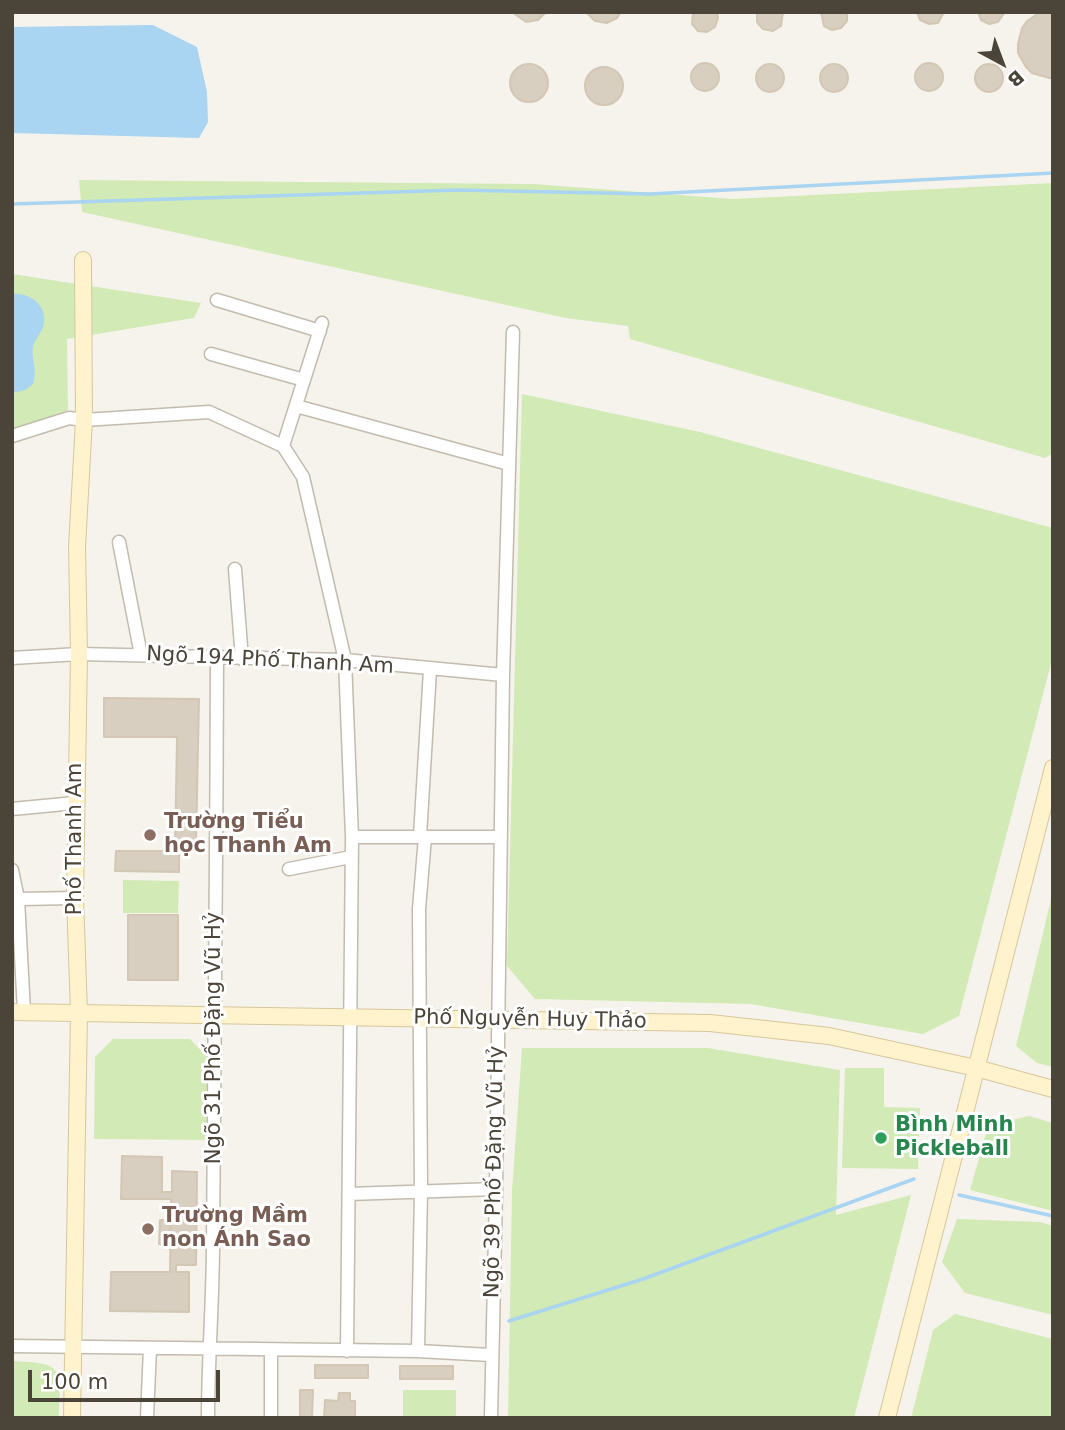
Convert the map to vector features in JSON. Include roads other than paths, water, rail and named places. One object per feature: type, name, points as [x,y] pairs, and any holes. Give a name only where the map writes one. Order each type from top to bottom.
[{"type":"street","name":"Phố Thanh Am","points":[[72,1418],[79,1013],[75,898],[79,654],[77,547],[84,420],[83,260]]},
{"type":"street","points":[[217,300],[321,327],[283,446]]},
{"type":"street","name":"Ngõ 39 Phố Đặng Vũ Hỷ","points":[[491,1418],[503,675],[513,332]]},
{"type":"street","points":[[211,354],[304,380]]},
{"type":"street","points":[[296,406],[509,464]]},
{"type":"street","points":[[12,436],[69,418],[84,420],[209,412],[283,446],[303,477],[345,660],[352,837],[347,1350]]},
{"type":"street","points":[[118,542],[141,655]]},
{"type":"street","points":[[235,569],[242,659]]},
{"type":"street","name":"Ngõ 194 Phố Thanh Am","points":[[12,658],[79,654],[345,660],[503,675]]},
{"type":"street","name":"Ngõ 31 Phố Đặng Vũ Hỷ","points":[[208,1418],[208,1350],[213,1279],[217,658]]},
{"type":"street","points":[[418,1351],[421,1191],[419,909],[430,670]]},
{"type":"street","points":[[887,1418],[1053,768]]},
{"type":"street","points":[[12,809],[75,803]]},
{"type":"street","points":[[352,837],[501,837]]},
{"type":"street","points":[[289,869],[351,857]]},
{"type":"street","points":[[12,870],[18,898],[18,1012]]},
{"type":"street","points":[[18,898],[75,898]]},
{"type":"street","name":"Phố Nguyễn Huy Thảo","points":[[18,1012],[709,1023],[795,1031],[852,1040],[976,1068],[1053,1089]]},
{"type":"street","points":[[349,1194],[496,1189]]},
{"type":"street","points":[[12,1346],[490,1354]]},
{"type":"street","points":[[147,1418],[150,1348]]},
{"type":"street","points":[[271,1350],[271,1418]]},
{"type":"water","points":[[153,25],[197,47],[207,92],[208,122],[199,138],[12,133],[12,27]]},
{"type":"water","points":[[12,294],[26,296],[37,302],[44,320],[33,347],[33,384],[25,390],[12,393]]},
{"type":"waterway","points":[[12,204],[458,190],[650,194],[1053,173]]},
{"type":"waterway","points":[[509,1321],[643,1279],[914,1179]]},
{"type":"waterway","points":[[959,1195],[1053,1216]]},
{"type":"place","name":"Trường Tiểu học Thanh Am","points":[[150,835]]},
{"type":"place","name":"Bình Minh Pickleball","points":[[881,1138]]},
{"type":"place","name":"Trường Mầm non Ánh Sao","points":[[148,1229]]}]
